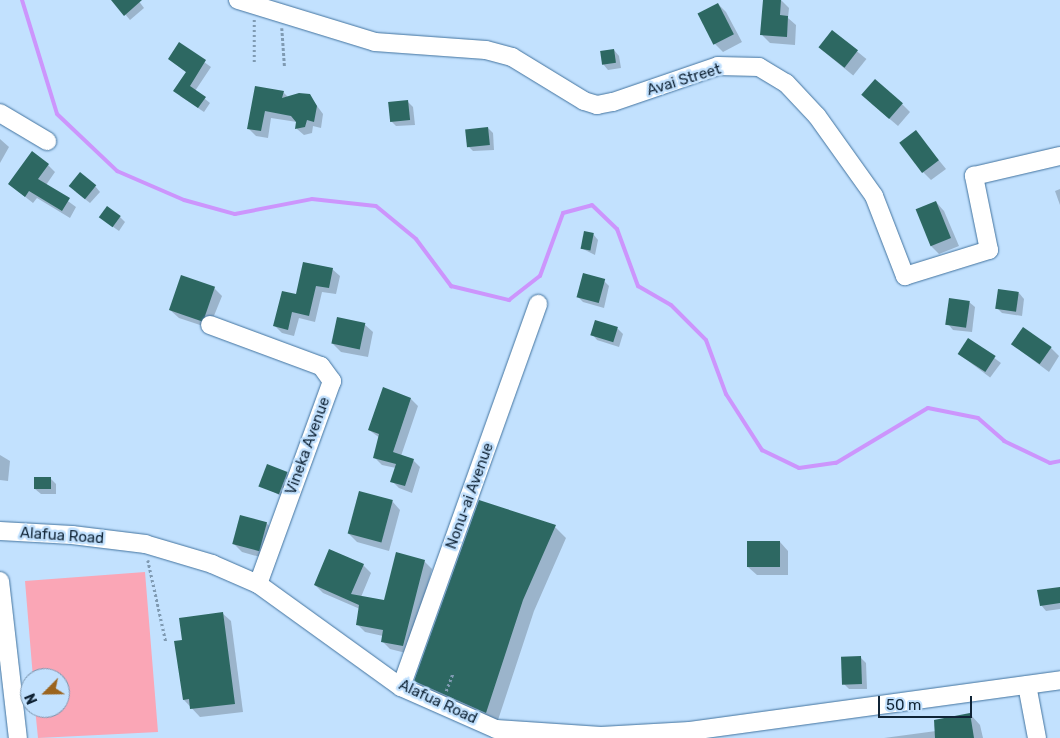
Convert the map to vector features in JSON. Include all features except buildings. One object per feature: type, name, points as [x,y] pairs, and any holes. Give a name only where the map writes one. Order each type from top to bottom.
[{"type":"street","name":"Avai Street","points":[[246,3],[281,12],[375,42],[486,50],[512,57],[584,102],[597,104],[613,102],[718,66],[759,67],[786,83],[817,116],[874,196],[905,276],[988,250],[974,176],[1060,156]]},
{"type":"street","points":[[0,113],[47,141]]},
{"type":"street","name":"Nonu-ai Avenue","points":[[401,687],[538,304]]},
{"type":"street","name":"Vineka Avenue","points":[[210,325],[321,366],[332,380],[258,584]]},
{"type":"street","name":"Alafua Road","points":[[0,531],[72,535],[144,544],[212,564],[258,584],[401,687],[441,704],[497,734],[601,736],[690,731],[1060,680]]},
{"type":"street","points":[[0,581],[6,688],[18,738]]},
{"type":"street","points":[[1027,684],[1038,738]]},
{"type":"path","points":[[246,3],[254,62]]},
{"type":"path","points":[[281,12],[285,67]]},
{"type":"path","points":[[144,544],[166,642]]},
{"type":"path","points":[[441,704],[453,673]]},
{"type":"shaded area","points":[[145,572],[158,732],[38,738],[36,718],[70,718],[70,668],[32,668],[25,581]]},
{"type":"waterway","points":[[22,0],[57,114],[117,171],[184,200],[235,214],[312,199],[376,206],[416,239],[451,286],[509,300],[540,276],[563,213],[592,205],[617,229],[638,286],[671,305],[706,340],[726,394],[762,450],[799,468],[836,463],[928,408],[978,418],[1004,441],[1050,463],[1060,461]]}]
